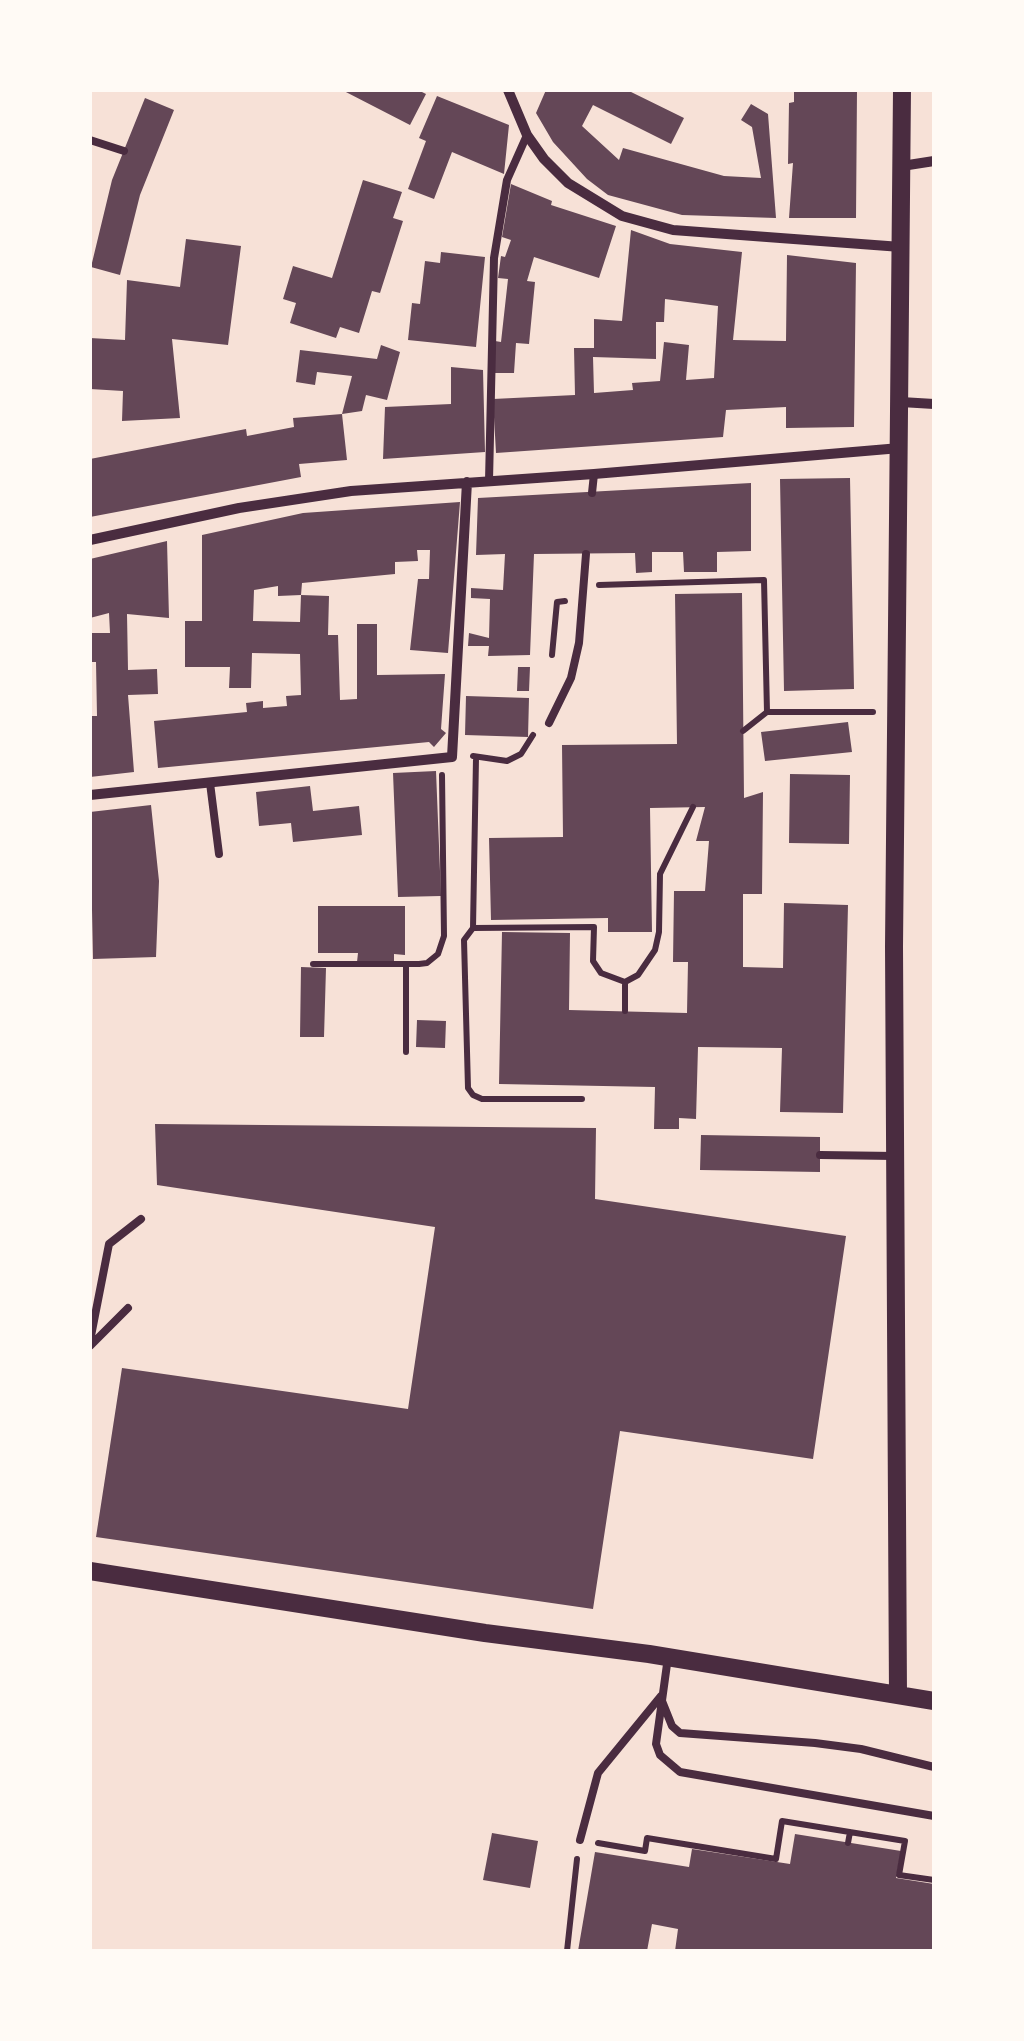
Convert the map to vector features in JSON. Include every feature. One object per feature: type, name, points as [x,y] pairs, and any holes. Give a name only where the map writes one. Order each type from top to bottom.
[{"type":"street","points":[[508,90],[528,135],[568,184],[603,207],[640,222],[727,235],[902,246]]},
{"type":"street","points":[[898,1696],[895,1156],[902,90]]},
{"type":"street","points":[[902,166],[934,161]]},
{"type":"street","points":[[901,402],[934,404]]},
{"type":"street","points":[[90,540],[304,496],[901,448]]},
{"type":"street","points":[[90,795],[447,755],[467,482]]},
{"type":"street","points":[[90,1571],[485,1633],[668,1657],[934,1702]]},
{"type":"lane","points":[[513,103],[518,90]]},
{"type":"lane","points":[[489,481],[494,258],[507,180],[528,135]]},
{"type":"lane","points":[[90,140],[124,151]]},
{"type":"lane","points":[[592,493],[594,474]]},
{"type":"lane","points":[[550,723],[571,678],[586,554]]},
{"type":"lane","points":[[210,784],[219,854]]},
{"type":"lane","points":[[820,1155],[895,1156]]},
{"type":"lane","points":[[90,1343],[109,1244],[141,1220]]},
{"type":"lane","points":[[90,1343],[128,1308]]},
{"type":"lane","points":[[668,1657],[656,1744],[660,1755],[680,1772],[934,1816]]},
{"type":"lane","points":[[661,1696],[672,1726],[680,1733],[830,1745],[934,1767]]},
{"type":"lane","points":[[580,1840],[598,1774],[661,1696]]},
{"type":"path","points":[[583,586],[764,580],[767,712]]},
{"type":"path","points":[[552,660],[557,602],[582,600]]},
{"type":"path","points":[[743,731],[767,712],[898,712]]},
{"type":"path","points":[[313,964],[406,964],[433,959],[444,936],[447,755],[507,761],[521,754],[536,728]]},
{"type":"path","points":[[476,757],[473,928],[464,940],[468,1088],[482,1099],[582,1099]]},
{"type":"path","points":[[625,1011],[626,982],[646,966],[655,950],[660,874],[693,807]]},
{"type":"path","points":[[473,928],[594,926],[593,961],[601,973],[626,982]]},
{"type":"path","points":[[406,964],[406,1052]]},
{"type":"path","points":[[567,1951],[580,1840],[645,1855],[648,1838],[776,1859],[782,1821],[904,1841],[899,1875],[934,1880]]},
{"type":"path","points":[[848,1843],[850,1832]]},
{"type":"building","points":[[342,90],[418,90],[426,94],[410,125]]},
{"type":"building","points":[[546,90],[627,90],[684,118],[671,144],[593,105],[582,126],[619,160],[623,148],[724,176],[761,178],[752,127],[741,120],[751,104],[768,114],[776,218],[682,215],[608,195],[587,179],[553,142],[536,113]]},
{"type":"building","points":[[794,90],[857,90],[856,218],[789,218],[793,163],[788,164],[789,103],[794,102]]},
{"type":"building","points":[[437,96],[509,125],[504,174],[452,152],[434,199],[408,189],[426,141],[419,138]]},
{"type":"building","points":[[145,98],[174,110],[140,195],[120,275],[91,267],[112,180]]},
{"type":"building","points":[[363,180],[402,192],[393,218],[403,221],[380,293],[372,291],[359,333],[340,327],[336,338],[290,323],[296,303],[283,299],[293,266],[332,278]]},
{"type":"building","points":[[511,184],[552,201],[551,205],[616,226],[599,278],[534,257],[527,281],[535,282],[529,344],[516,343],[514,373],[494,373],[495,341],[501,342],[508,279],[498,278],[501,256],[505,257],[511,240],[502,237]]},
{"type":"building","points":[[631,230],[670,244],[742,252],[733,340],[786,341],[787,255],[856,263],[854,427],[786,428],[786,407],[726,410],[723,437],[496,453],[493,399],[575,395],[574,348],[594,348],[594,319],[622,321]],"holes":[[[665,299],[718,306],[714,378],[686,380],[689,345],[664,342],[660,381],[632,383],[633,390],[594,393],[593,357],[656,359],[656,322],[664,322]]]},
{"type":"building","points":[[186,239],[241,246],[228,345],[172,339],[180,418],[122,421],[123,391],[90,389],[90,338],[125,340],[127,280],[180,287]]},
{"type":"building","points":[[441,252],[485,257],[476,347],[408,340],[412,303],[420,304],[425,261],[440,263]]},
{"type":"building","points":[[381,345],[400,352],[387,400],[366,395],[362,411],[342,414],[352,376],[317,372],[315,385],[296,382],[300,350],[377,359]]},
{"type":"building","points":[[451,367],[483,370],[485,452],[383,459],[385,407],[451,404]]},
{"type":"building","points":[[342,414],[347,460],[299,464],[301,477],[90,517],[90,459],[246,429],[247,436],[294,427],[293,418]]},
{"type":"building","points":[[850,478],[854,689],[784,691],[780,479]]},
{"type":"building","points":[[751,483],[751,551],[717,552],[717,572],[684,572],[683,552],[652,552],[652,572],[636,573],[635,553],[534,554],[530,655],[488,656],[489,646],[468,646],[469,633],[489,638],[490,599],[471,598],[471,588],[503,590],[505,554],[476,555],[478,498]]},
{"type":"building","points":[[460,502],[448,653],[410,650],[418,579],[429,579],[430,550],[417,550],[418,561],[395,562],[395,574],[302,583],[301,595],[329,596],[328,635],[338,635],[340,700],[357,699],[357,624],[377,624],[377,675],[445,674],[441,729],[446,733],[434,747],[429,742],[158,768],[154,721],[247,712],[246,703],[263,701],[263,708],[287,706],[286,696],[301,695],[300,654],[252,653],[251,688],[229,688],[230,667],[185,667],[185,621],[202,621],[202,535],[303,513]],"holes":[[[278,586],[278,596],[301,595],[300,622],[253,621],[254,590]]]},
{"type":"building","points":[[167,541],[169,618],[127,614],[128,670],[157,669],[158,694],[128,695],[134,772],[90,777],[90,716],[97,716],[96,662],[90,662],[90,633],[110,633],[109,613],[90,618],[90,559]]},
{"type":"building","points":[[742,593],[744,798],[763,792],[762,894],[743,894],[743,967],[783,968],[784,903],[848,905],[843,1113],[780,1112],[782,1048],[698,1047],[696,1119],[679,1118],[679,1129],[654,1129],[655,1087],[499,1084],[502,932],[570,933],[569,1010],[687,1013],[688,962],[673,962],[674,891],[705,891],[709,841],[696,841],[705,807],[650,808],[652,932],[608,932],[608,918],[491,920],[489,838],[563,837],[562,745],[677,744],[675,594]]},
{"type":"building","points":[[518,667],[530,667],[529,691],[517,691]]},
{"type":"building","points":[[466,696],[529,698],[528,737],[465,735]]},
{"type":"building","points":[[848,722],[852,752],[765,761],[761,732]]},
{"type":"building","points":[[436,771],[441,896],[398,897],[393,773]]},
{"type":"building","points":[[790,774],[850,775],[849,844],[789,843]]},
{"type":"building","points":[[310,786],[313,811],[359,806],[362,835],[293,842],[291,823],[259,826],[256,792]]},
{"type":"building","points":[[151,805],[159,881],[156,957],[93,959],[90,812]]},
{"type":"building","points":[[318,906],[405,906],[405,955],[394,954],[394,962],[357,962],[358,953],[318,953]]},
{"type":"building","points":[[301,967],[326,968],[324,1037],[300,1037]]},
{"type":"building","points":[[417,1020],[446,1021],[445,1048],[416,1047]]},
{"type":"building","points":[[155,1124],[596,1128],[595,1199],[846,1236],[813,1459],[620,1431],[593,1609],[96,1537],[122,1368],[408,1409],[435,1227],[157,1185]]},
{"type":"building","points":[[701,1135],[820,1137],[820,1172],[700,1170]]},
{"type":"building","points":[[492,1833],[538,1841],[530,1888],[483,1880]]},
{"type":"building","points":[[795,1834],[901,1851],[896,1878],[934,1884],[934,1951],[675,1951],[678,1929],[652,1924],[647,1951],[578,1951],[595,1852],[689,1867],[692,1849],[790,1864]]}]
